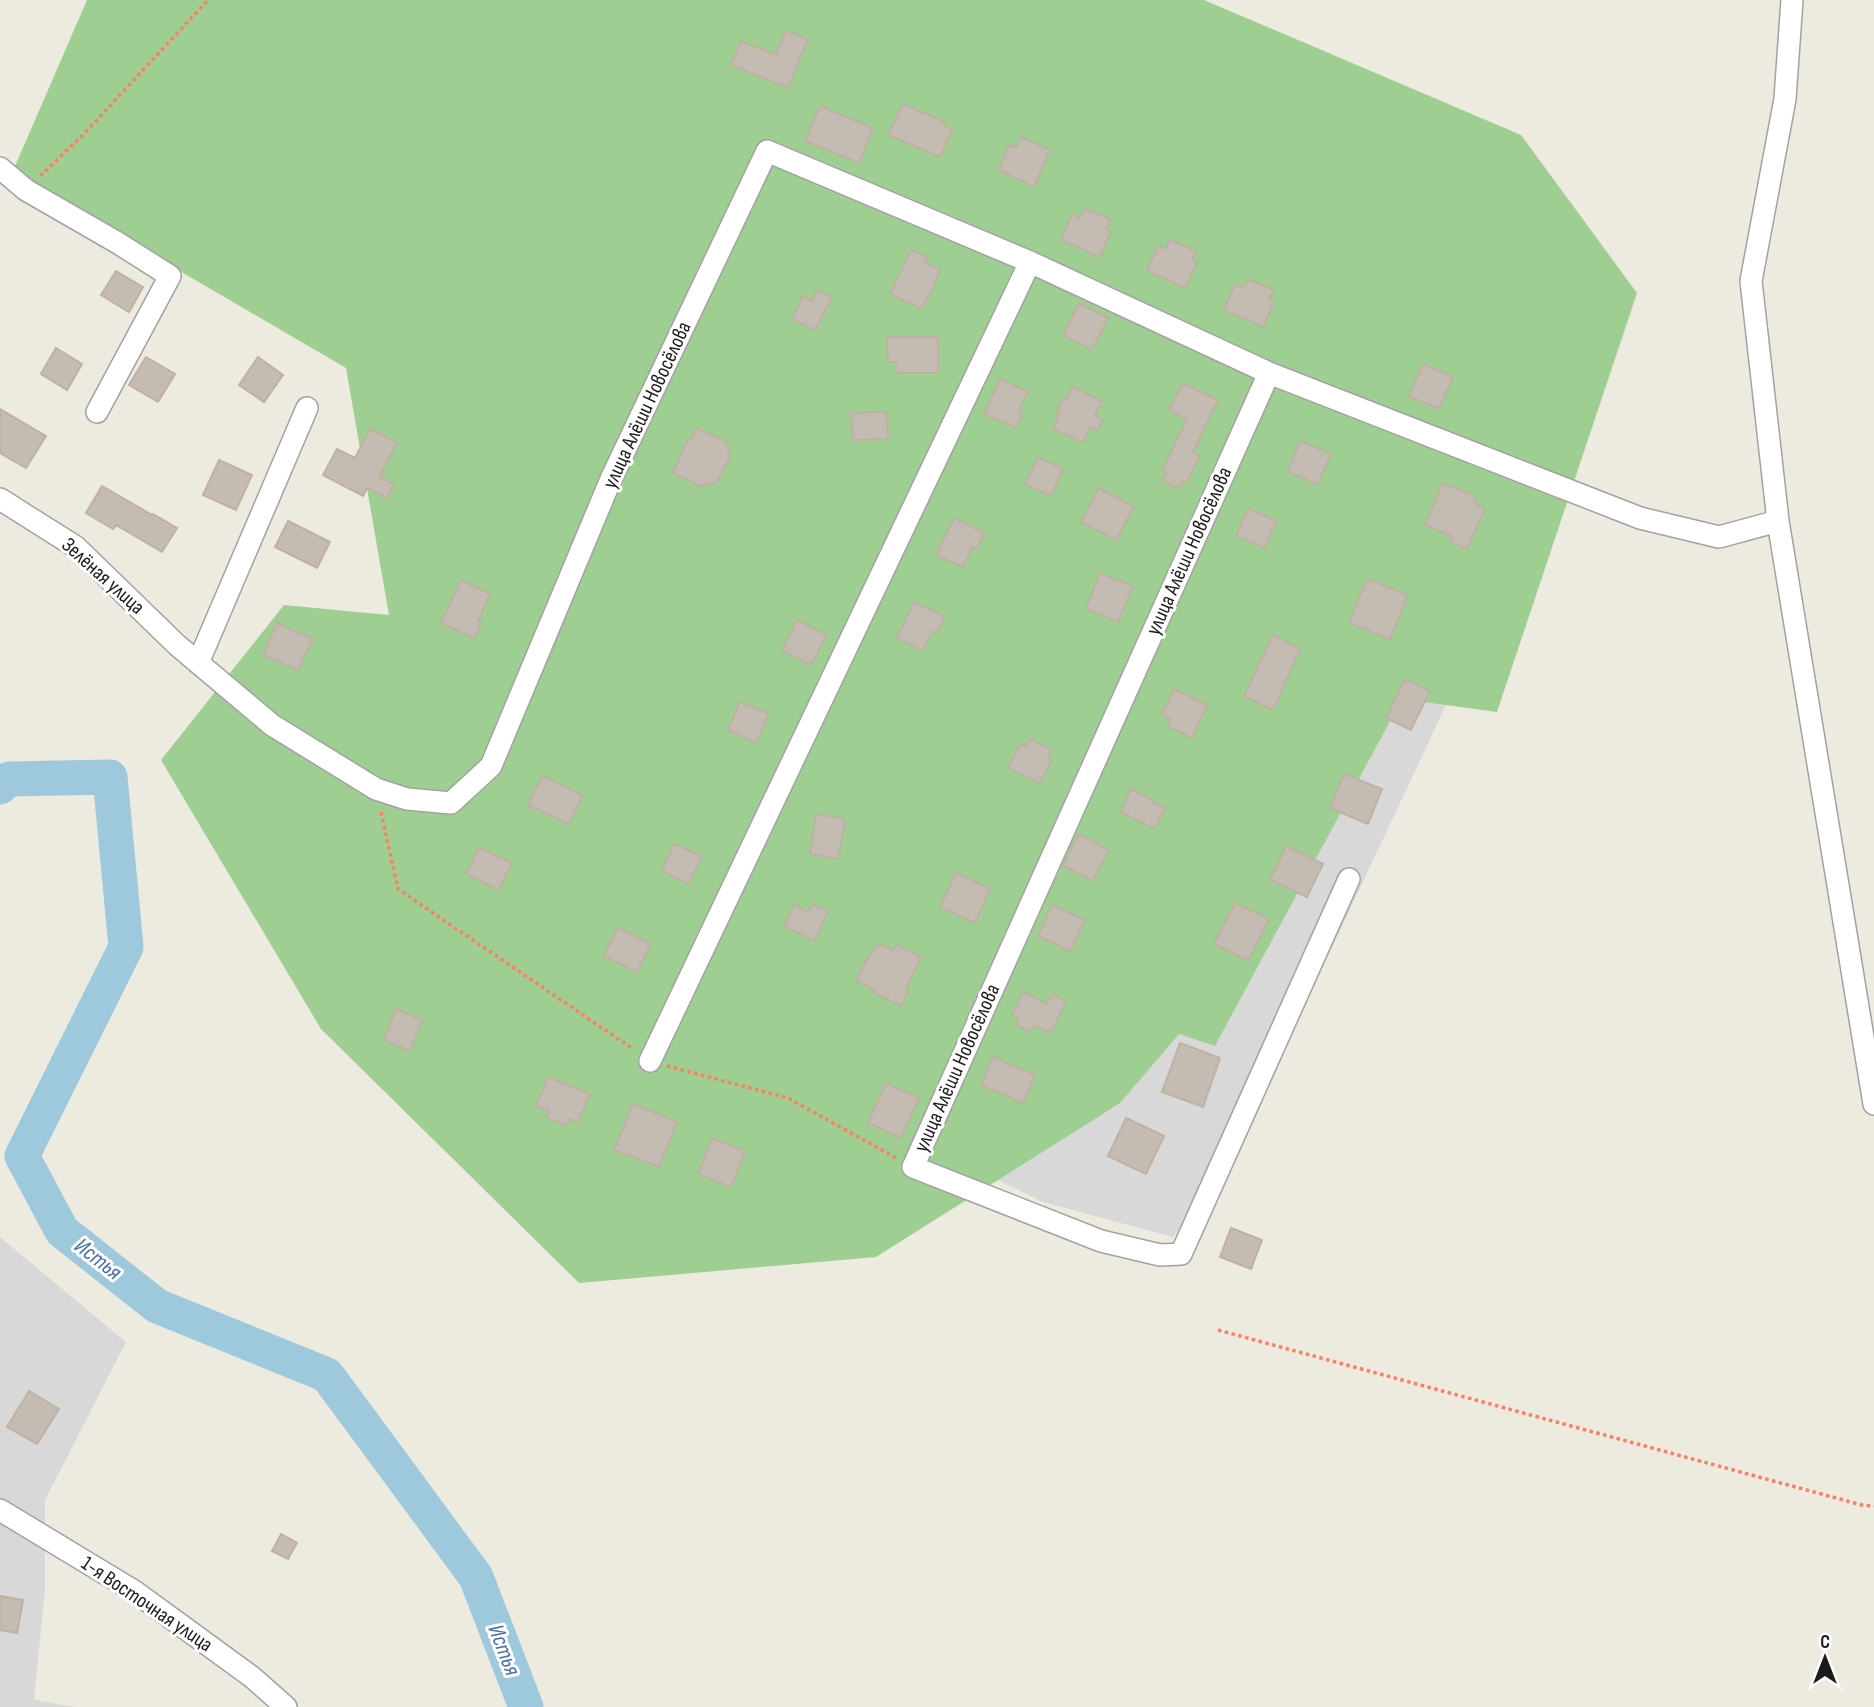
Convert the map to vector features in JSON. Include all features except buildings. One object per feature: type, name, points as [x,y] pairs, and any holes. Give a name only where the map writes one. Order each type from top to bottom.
[{"type":"street","points":[[1792,0],[1785,99],[1751,281],[1778,521],[1874,1104]]},
{"type":"street","name":"улица Алёши Новосёлова","points":[[376,789],[407,799],[452,803],[491,766],[611,479],[766,151],[1030,262],[1269,373],[1640,518],[1719,537],[1778,521]]},
{"type":"street","points":[[0,168],[26,190],[170,276],[97,412]]},
{"type":"street","points":[[650,1061],[1030,262]]},
{"type":"street","name":"улица Алёши Новосёлова","points":[[1269,373],[913,1167],[1101,1241],[1160,1255],[1181,1254],[1349,879]]},
{"type":"street","points":[[198,663],[307,408]]},
{"type":"street","name":"Зелёная улица","points":[[0,499],[76,547],[177,645],[272,725],[376,789]]},
{"type":"street","name":"1-я Восточная улица","points":[[0,1510],[134,1591],[252,1677],[286,1707]]},
{"type":"path","points":[[26,190],[81,137],[208,0]]},
{"type":"path","points":[[376,789],[398,889],[650,1061],[788,1098],[913,1167]]},
{"type":"path","points":[[1218,1331],[1862,1505],[1874,1506]]},
{"type":"shaded area","points":[[1541,503],[1243,1137],[1173,1237],[1043,1202],[932,1148]]},
{"type":"shaded area","points":[[0,1237],[126,1342],[45,1500],[45,1591],[34,1700],[75,1707],[0,1707]]},
{"type":"green space","points":[[87,0],[1204,0],[1521,135],[1637,293],[1497,712],[1402,699],[1215,1046],[1179,1034],[1120,1103],[876,1257],[579,1283],[321,1029],[161,760],[284,605],[389,615],[346,368],[12,173]]},
{"type":"waterway","name":"Истья","points":[[0,787],[9,779],[110,777],[126,947],[22,1156],[62,1231],[157,1306],[327,1375],[476,1577],[526,1707]]}]
